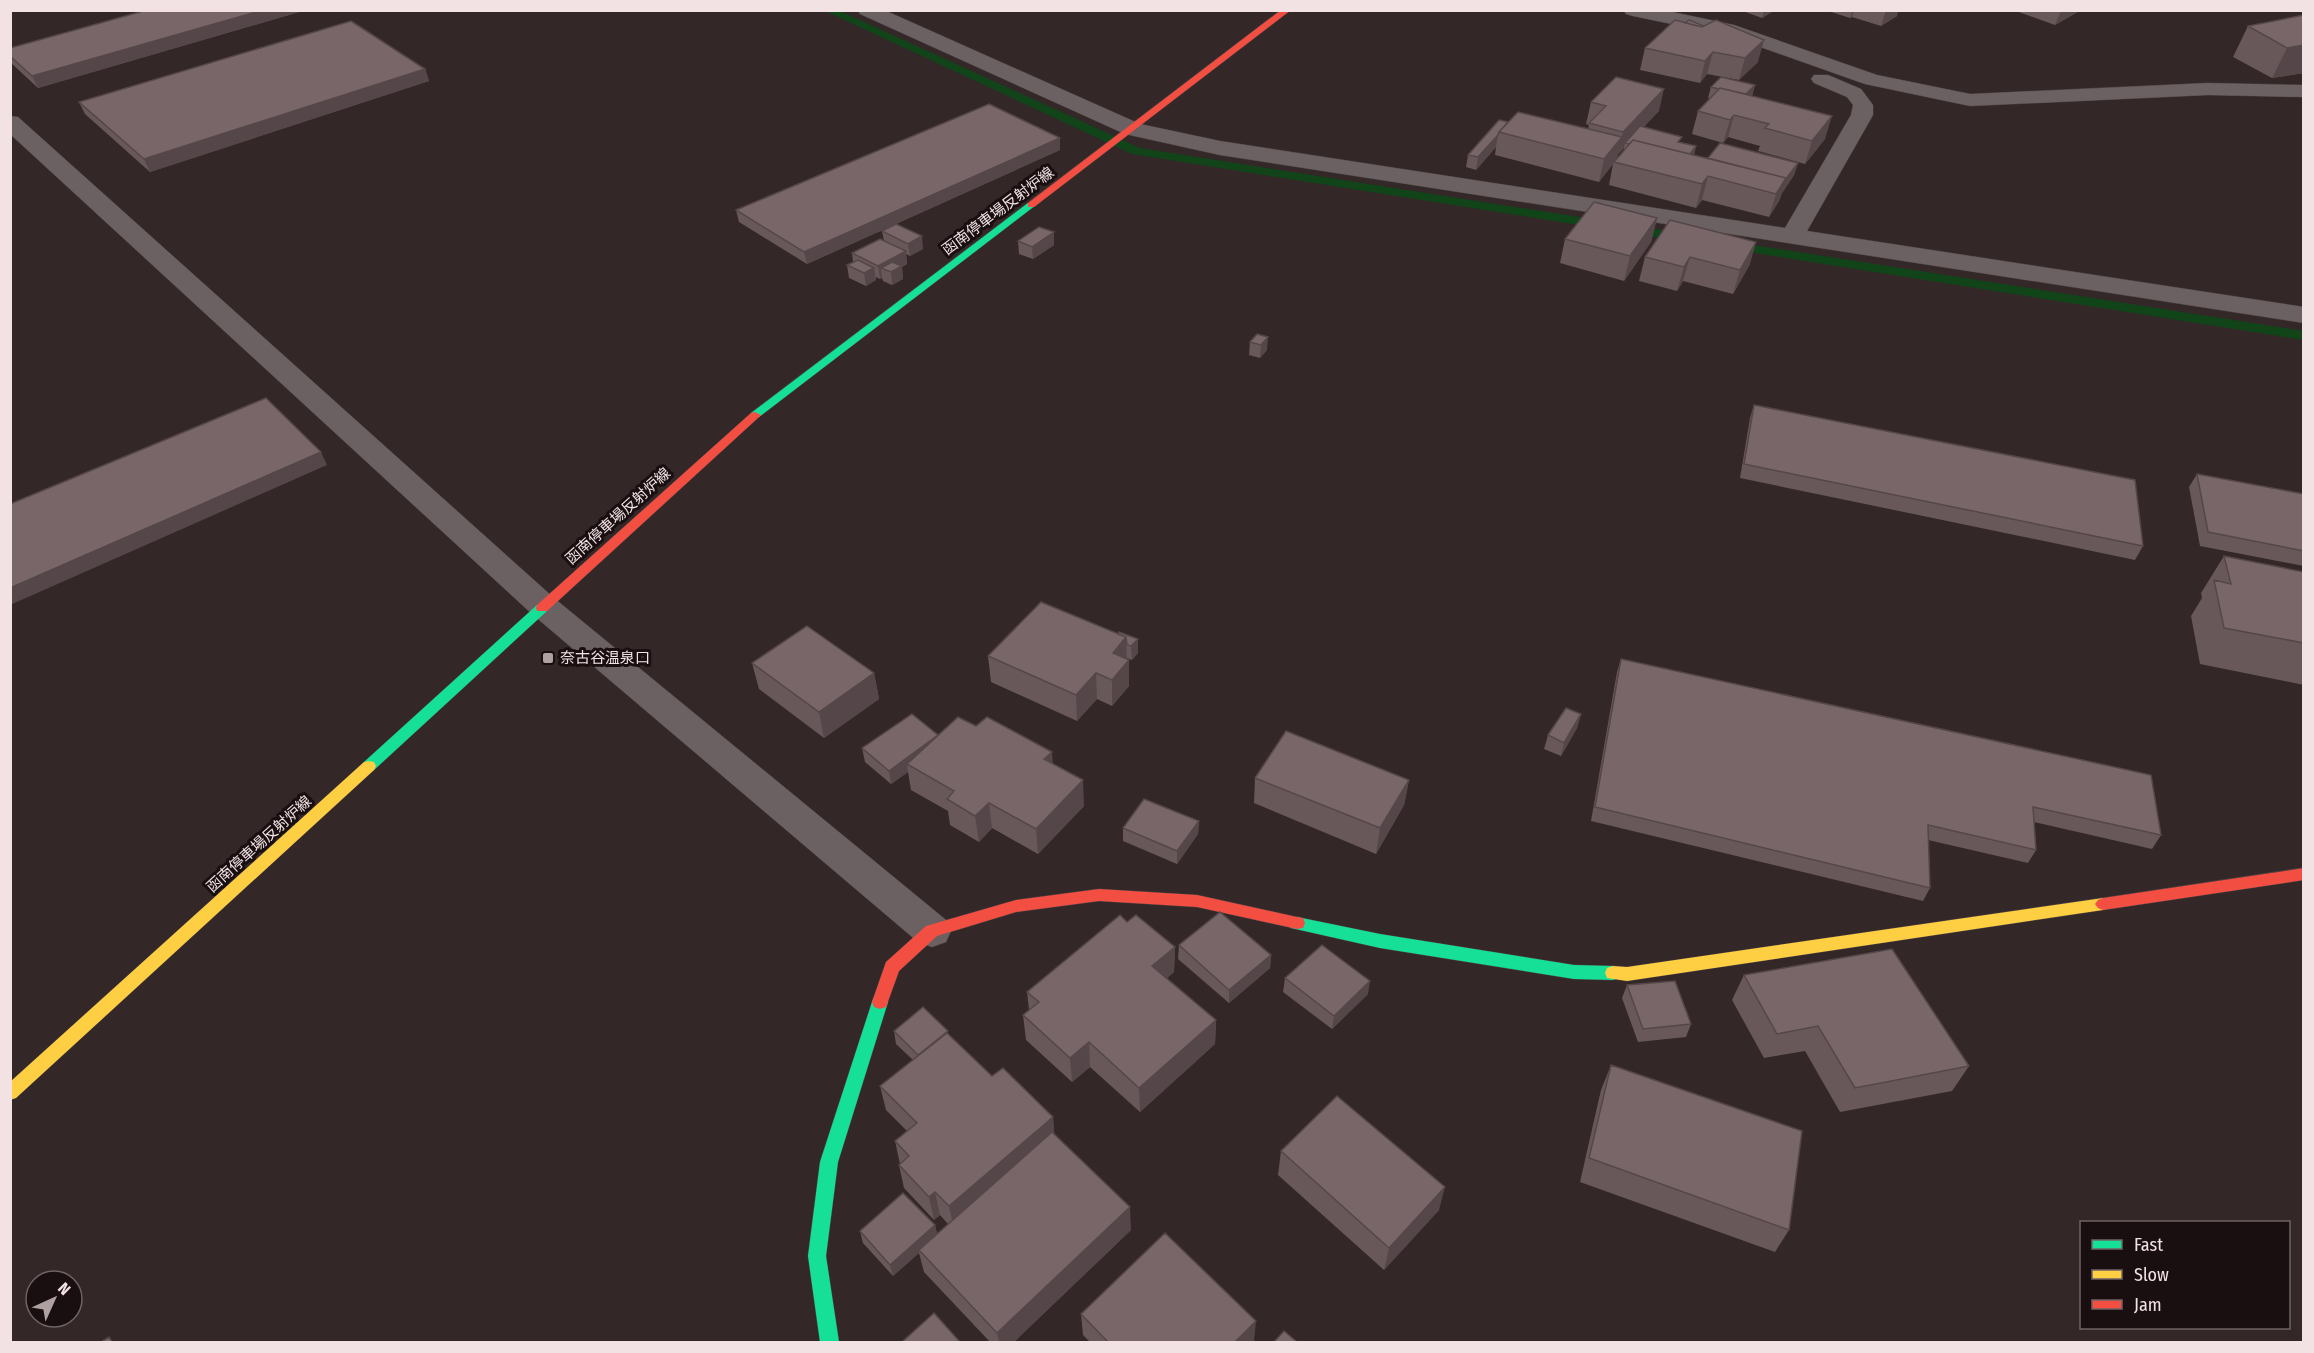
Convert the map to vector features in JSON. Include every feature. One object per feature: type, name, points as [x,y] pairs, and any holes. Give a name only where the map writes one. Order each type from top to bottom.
[{"type":"main road","name":"函南停車場反射炉線","points":[[10,1093],[753,416],[1131,131],[1287,10]]},
{"type":"main road","points":[[829,1342],[817,1256],[829,1162],[892,967],[932,931],[1016,906],[1110,895],[1197,901],[1391,943],[1574,972],[1627,974],[2304,874]]},
{"type":"street","points":[[867,10],[1131,131],[1220,148],[2304,315]]},
{"type":"street","points":[[1633,10],[1734,32],[1872,80],[1970,100],[2208,89],[2304,91]]},
{"type":"street","points":[[1693,23],[1854,93],[1863,105],[1862,115],[1793,235]]},
{"type":"street","points":[[10,122],[543,606],[932,931]]},
{"type":"building","points":[[147,10],[263,10],[32,76],[10,56],[10,48]]},
{"type":"building","points":[[2304,15],[2304,45],[2287,48],[2248,26]]},
{"type":"building","points":[[1675,20],[1702,27],[1716,20],[1764,40],[1745,58],[1713,52],[1705,61],[1645,48]]},
{"type":"building","points":[[1689,20],[1704,26],[1685,23]]},
{"type":"building","points":[[351,21],[425,69],[144,159],[79,102]]},
{"type":"building","points":[[1616,77],[1664,89],[1623,132],[1589,123],[1606,106],[1591,102]]},
{"type":"building","points":[[1721,77],[1755,85],[1746,94],[1711,87]]},
{"type":"building","points":[[1720,88],[1832,116],[1812,141],[1765,128],[1769,124],[1734,115],[1730,120],[1698,111]]},
{"type":"building","points":[[989,104],[1060,138],[804,252],[736,210]]},
{"type":"building","points":[[1518,112],[1622,137],[1604,159],[1499,132]]},
{"type":"building","points":[[1499,120],[1508,122],[1478,157],[1468,155]]},
{"type":"building","points":[[1640,126],[1682,137],[1678,142],[1696,146],[1690,154],[1633,140],[1629,144],[1625,143]]},
{"type":"building","points":[[1633,140],[1786,178],[1776,194],[1708,176],[1702,184],[1614,162]]},
{"type":"building","points":[[1720,143],[1798,163],[1785,180],[1786,178],[1708,158]]},
{"type":"building","points":[[1594,202],[1657,218],[1630,256],[1565,239]]},
{"type":"building","points":[[1670,220],[1756,242],[1740,270],[1690,257],[1684,267],[1645,257]]},
{"type":"building","points":[[896,224],[922,236],[908,244],[882,231]]},
{"type":"building","points":[[1039,227],[1054,232],[1032,247],[1018,241]]},
{"type":"building","points":[[880,239],[906,251],[878,266],[852,253]]},
{"type":"building","points":[[858,260],[874,268],[864,273],[847,265]]},
{"type":"building","points":[[892,262],[902,266],[891,272],[881,268]]},
{"type":"building","points":[[1257,334],[1268,337],[1261,345],[1250,342]]},
{"type":"building","points":[[266,398],[321,452],[10,588],[10,504]]},
{"type":"building","points":[[1754,405],[2135,480],[2143,546],[1744,464]]},
{"type":"building","points":[[2197,474],[2304,494],[2304,551],[2208,532]]},
{"type":"building","points":[[2224,556],[2304,572],[2304,643],[2224,628],[2214,580],[2231,584]]},
{"type":"building","points":[[1041,602],[1126,637],[1113,653],[1129,660],[1112,680],[1096,673],[1076,695],[988,656]]},
{"type":"building","points":[[807,626],[874,673],[819,712],[752,663]]},
{"type":"building","points":[[1119,632],[1138,639],[1131,646],[1127,645],[1126,637],[1118,634]]},
{"type":"building","points":[[1621,659],[2151,775],[2161,835],[2033,807],[2036,850],[1928,825],[1930,888],[1595,807]]},
{"type":"building","points":[[1566,708],[1581,714],[1564,743],[1548,735]]},
{"type":"building","points":[[912,714],[938,735],[889,771],[862,748]]},
{"type":"building","points":[[958,717],[976,726],[987,717],[1052,752],[1044,759],[1083,780],[1036,829],[989,803],[975,816],[947,799],[954,791],[907,764]]},
{"type":"building","points":[[1286,731],[1409,780],[1380,828],[1255,778]]},
{"type":"building","points":[[1144,799],[1199,821],[1177,851],[1123,828]]},
{"type":"building","points":[[1220,912],[1271,955],[1229,990],[1179,945]]},
{"type":"building","points":[[1120,915],[1127,922],[1136,915],[1175,947],[1152,966],[1216,1020],[1139,1088],[1089,1042],[1070,1058],[1023,1015],[1039,1002],[1027,992]]},
{"type":"building","points":[[1322,945],[1370,981],[1334,1016],[1285,978]]},
{"type":"building","points":[[1892,949],[1969,1066],[1855,1088],[1818,1026],[1777,1034],[1744,975]]},
{"type":"building","points":[[1675,981],[1691,1024],[1643,1029],[1627,985]]},
{"type":"building","points":[[923,1007],[948,1031],[918,1055],[894,1031]]},
{"type":"building","points":[[947,1033],[992,1076],[1003,1068],[1053,1117],[949,1206],[935,1192],[929,1197],[899,1165],[909,1156],[895,1141],[917,1123],[880,1086]]},
{"type":"building","points":[[1611,1065],[1802,1131],[1789,1230],[1589,1158]]},
{"type":"building","points":[[1337,1096],[1445,1187],[1389,1248],[1281,1151]]},
{"type":"building","points":[[1052,1132],[1130,1207],[997,1333],[919,1250]]},
{"type":"building","points":[[903,1193],[935,1225],[890,1265],[860,1231]]},
{"type":"building","points":[[1165,1233],[1256,1321],[1235,1342],[1108,1342],[1081,1314]]},
{"type":"building","points":[[934,1313],[960,1342],[902,1342]]},
{"type":"building","points":[[1284,1331],[1297,1342],[1274,1342]]},
{"type":"building","points":[[109,1337],[112,1342],[101,1342]]},
{"type":"waterway","points":[[828,10],[1137,151],[1687,238]]},
{"type":"waterway","points":[[1728,245],[2304,336]]},
{"type":"traffic: fast","points":[[755,415],[1031,205]]},
{"type":"traffic: fast","points":[[369,766],[542,608]]},
{"type":"traffic: fast","points":[[1297,923],[1380,941],[1574,972],[1613,973]]},
{"type":"traffic: fast","points":[[829,1342],[817,1256],[829,1162],[880,1002]]},
{"type":"traffic: slow","points":[[10,1093],[369,766]]},
{"type":"traffic: slow","points":[[1613,973],[1627,974],[2103,904]]},
{"type":"traffic: jam","points":[[1031,205],[1287,10]]},
{"type":"traffic: jam","points":[[542,608],[755,415]]},
{"type":"traffic: jam","points":[[2103,904],[2304,874]]},
{"type":"traffic: jam","points":[[880,1002],[892,967],[932,931],[1016,906],[1099,895],[1197,901],[1297,923]]},
{"type":"place","name":"奈古谷温泉口","points":[[548,658]]}]
